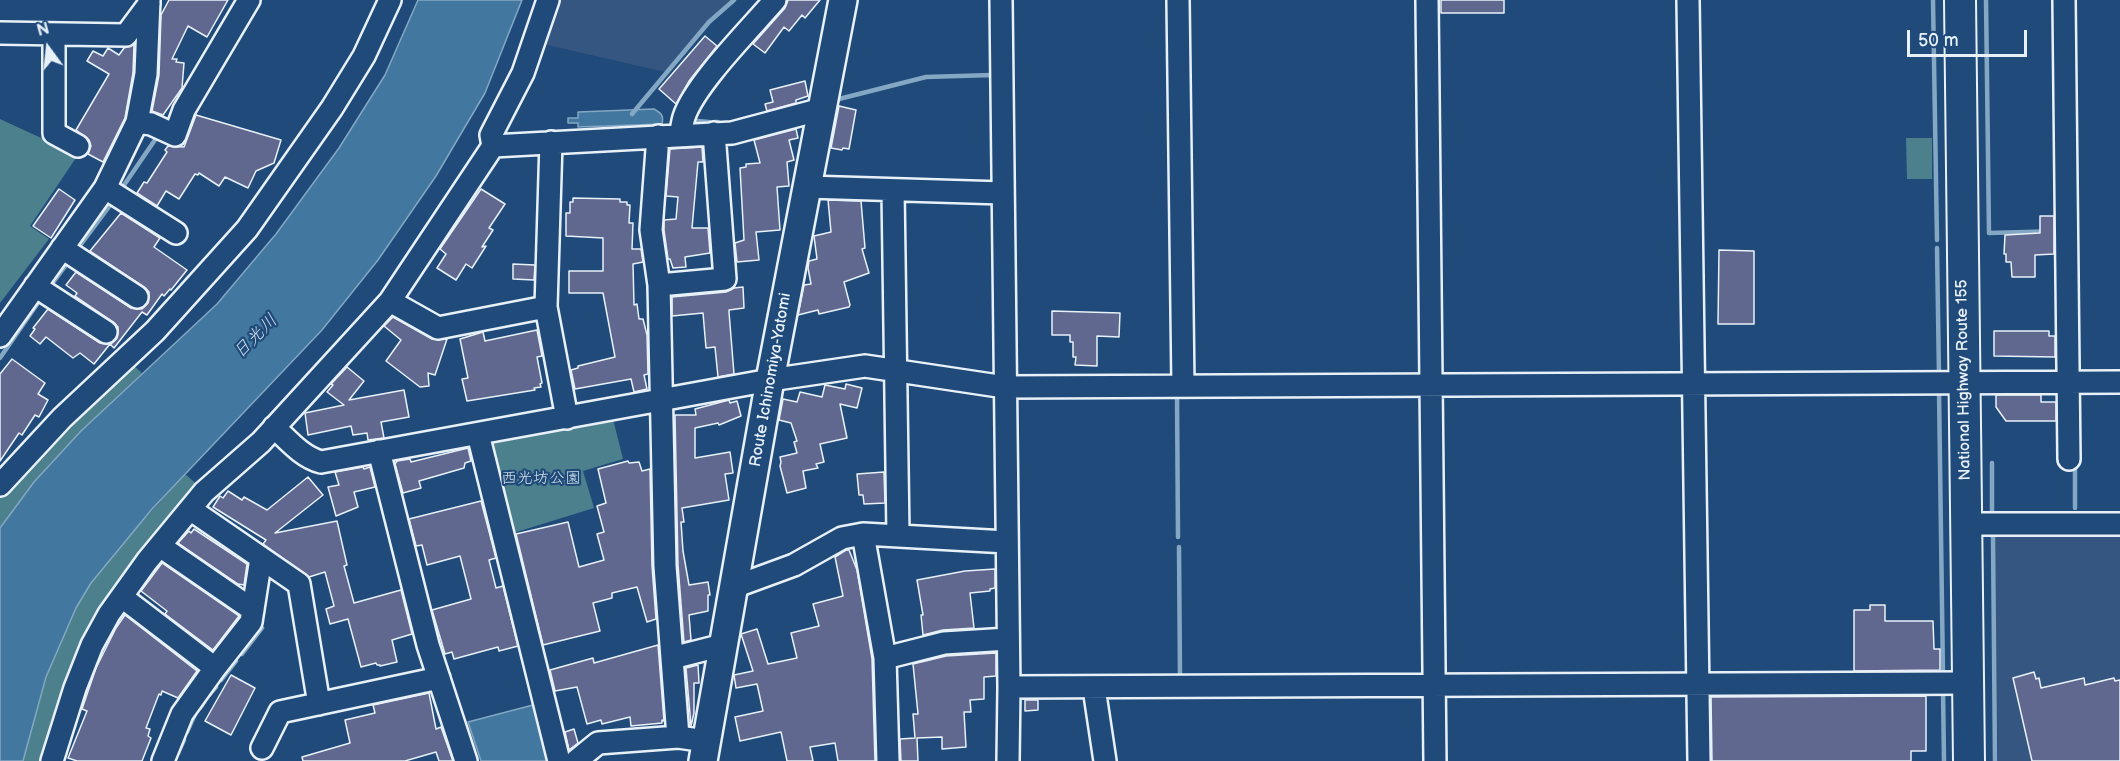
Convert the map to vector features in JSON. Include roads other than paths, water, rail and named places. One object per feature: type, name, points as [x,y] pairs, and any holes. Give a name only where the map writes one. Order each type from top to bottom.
[{"type":"highway","name":"National Highway Route 155","points":[[1960,0],[1969,761]]},
{"type":"main road","name":"Route Ichinomiya-Yatomi","points":[[705,751],[770,380],[843,0]]},
{"type":"street","points":[[153,126],[175,135],[184,111],[249,0]]},
{"type":"street","points":[[0,485],[62,418],[155,331],[247,229],[332,108],[364,56],[390,0]]},
{"type":"street","points":[[52,761],[75,688],[92,645],[109,614],[204,492],[261,442],[390,301],[493,146],[491,135],[524,73],[548,0]]},
{"type":"street","points":[[680,135],[685,115],[696,95],[775,0]]},
{"type":"street","points":[[1001,0],[1008,761]]},
{"type":"street","points":[[1178,0],[1183,386]]},
{"type":"street","points":[[1427,0],[1435,761]]},
{"type":"street","points":[[1688,0],[1699,761]]},
{"type":"street","points":[[2064,0],[2069,459]]},
{"type":"street","points":[[0,336],[41,290],[113,193],[153,126],[146,74],[149,2]]},
{"type":"street","points":[[0,33],[126,35],[149,2]]},
{"type":"street","points":[[54,34],[54,133],[78,146]]},
{"type":"street","points":[[493,146],[732,133],[822,109]]},
{"type":"street","points":[[659,285],[725,279],[714,134]]},
{"type":"street","points":[[658,136],[651,230],[659,285],[665,566],[678,737]]},
{"type":"street","points":[[551,142],[546,307],[567,418]]},
{"type":"street","points":[[807,187],[1003,194]]},
{"type":"street","points":[[893,190],[898,536]]},
{"type":"street","points":[[113,193],[176,233]]},
{"type":"street","points":[[68,252],[137,297]]},
{"type":"street","points":[[41,290],[106,332]]},
{"type":"street","points":[[390,301],[438,328],[546,307]]},
{"type":"street","points":[[274,427],[312,460],[321,462],[770,380],[865,366],[1005,387],[2120,382]]},
{"type":"street","points":[[478,434],[559,761]]},
{"type":"street","points":[[379,451],[439,678],[466,761]]},
{"type":"street","points":[[190,509],[299,584],[319,704]]},
{"type":"street","points":[[1966,524],[2120,524]]},
{"type":"street","points":[[734,587],[794,565],[843,538],[863,534],[1007,542]]},
{"type":"street","points":[[863,534],[885,658],[888,761]]},
{"type":"street","points":[[160,546],[253,609]]},
{"type":"street","points":[[163,761],[182,714],[251,622],[261,558]]},
{"type":"street","points":[[122,597],[215,668]]},
{"type":"street","points":[[885,658],[944,643],[1008,639]]},
{"type":"street","points":[[672,658],[723,645]]},
{"type":"street","points":[[262,748],[280,712],[439,678]]},
{"type":"street","points":[[1009,687],[1968,683]]},
{"type":"street","points":[[1094,688],[1105,761]]},
{"type":"street","points":[[576,761],[598,743],[678,737],[705,751]]},
{"type":"water","name":"日光川","points":[[418,0],[522,0],[485,93],[436,176],[378,260],[322,330],[152,509],[91,583],[76,608],[46,677],[23,761],[0,761],[0,528],[34,482],[81,431],[217,304],[276,234],[339,148],[385,75]]},
{"type":"water","points":[[654,109],[663,118],[662,124],[578,127],[578,123],[568,123],[568,118],[578,118],[578,112]]},
{"type":"water","points":[[533,705],[548,761],[481,761],[468,722]]},
{"type":"waterway","points":[[632,114],[709,22],[734,0]]},
{"type":"waterway","points":[[1933,0],[1937,240]]},
{"type":"waterway","points":[[1986,0],[1989,233],[2062,231]]},
{"type":"waterway","points":[[839,99],[926,77],[992,75],[993,81]]},
{"type":"waterway","points":[[697,121],[709,122]]},
{"type":"waterway","points":[[120,191],[159,134]]},
{"type":"waterway","points":[[76,251],[114,200]]},
{"type":"waterway","points":[[1937,248],[1939,376]]},
{"type":"waterway","points":[[49,288],[69,261]]},
{"type":"waterway","points":[[0,358],[42,297]]},
{"type":"waterway","points":[[1939,391],[1943,676]]},
{"type":"waterway","points":[[1177,395],[1178,537]]},
{"type":"waterway","points":[[2075,462],[2075,508]]},
{"type":"waterway","points":[[1992,463],[1992,511]]},
{"type":"waterway","points":[[1993,537],[1995,761]]},
{"type":"waterway","points":[[1179,547],[1180,679]]},
{"type":"waterway","points":[[242,654],[262,628]]},
{"type":"waterway","points":[[221,680],[236,661]]},
{"type":"waterway","points":[[209,695],[216,687]]},
{"type":"waterway","points":[[1943,689],[1944,761]]},
{"type":"waterway","points":[[200,708],[204,702]]},
{"type":"waterway","points":[[187,732],[195,714]]},
{"type":"waterway","points":[[178,753],[184,740]]},
{"type":"park label","name":"西光坊公園","points":[[541,479]]}]
